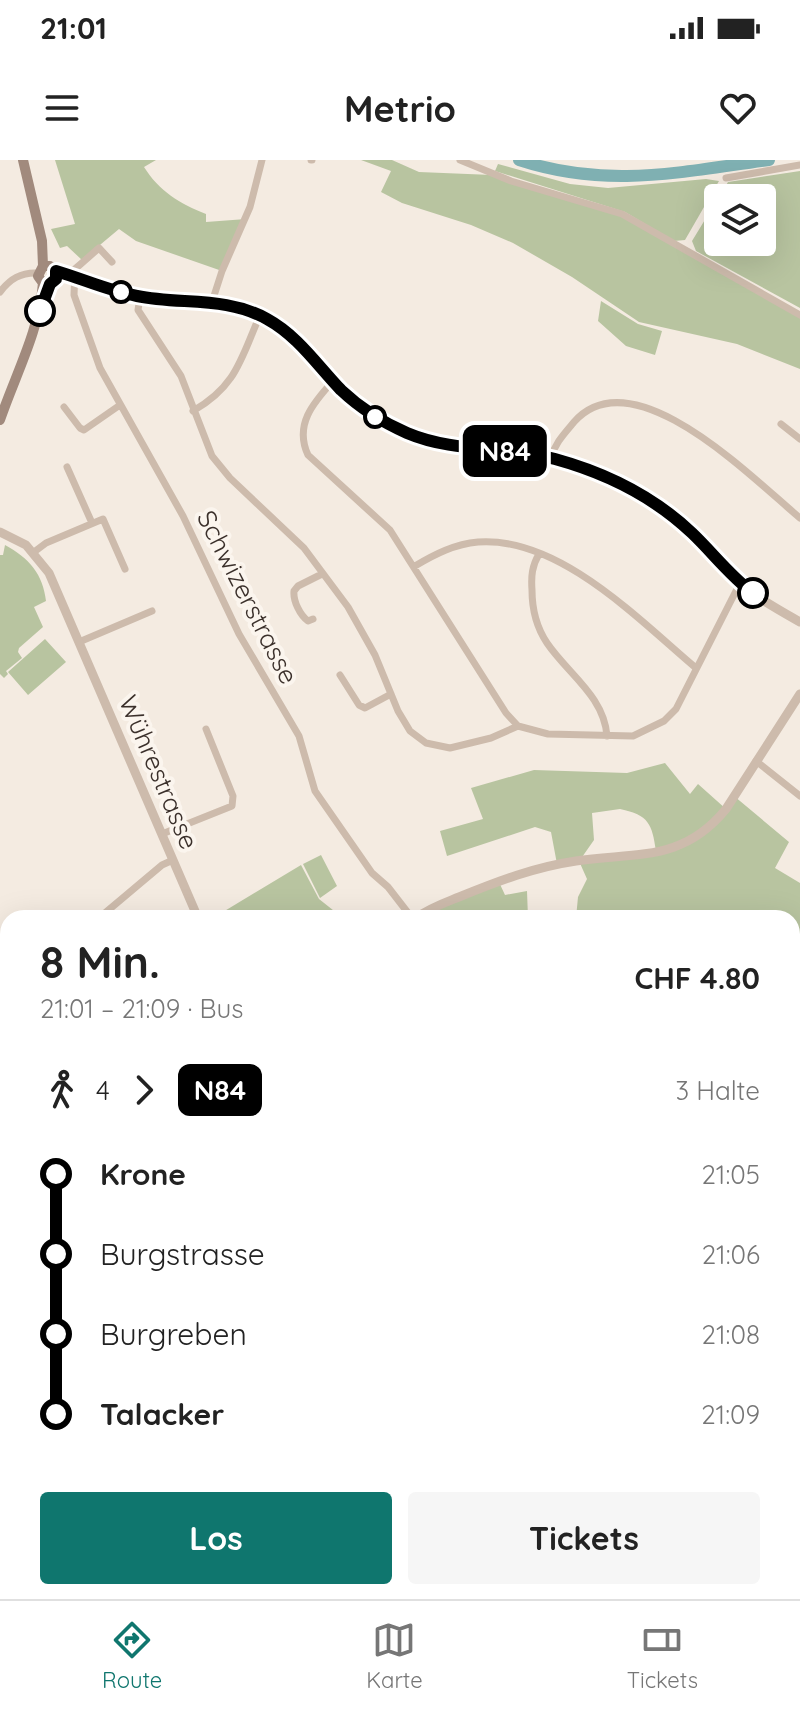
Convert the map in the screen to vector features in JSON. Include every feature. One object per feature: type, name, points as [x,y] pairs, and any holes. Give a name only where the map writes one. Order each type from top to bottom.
[{"type":"main road","points":[[0,420],[41,309],[48,274],[23,160]]},
{"type":"street","points":[[212,302],[222,271],[246,219],[262,160]]},
{"type":"street","points":[[460,160],[511,181],[622,214],[800,315]]},
{"type":"street","points":[[726,178],[800,165]]},
{"type":"street","points":[[74,279],[75,269],[99,248],[112,262]]},
{"type":"street","points":[[0,292],[15,278],[28,273],[48,274],[140,297],[212,302],[260,315],[296,339],[333,381],[375,417],[417,437],[458,447],[551,458],[602,474],[648,499],[683,525],[740,583],[800,622]]},
{"type":"street","name":"Schwizerstrasse","points":[[74,279],[74,295],[87,336],[120,405],[183,516],[239,634],[299,736],[315,791],[372,873],[407,910]]},
{"type":"street","points":[[140,297],[138,310],[181,376],[208,451],[216,463],[304,548],[355,619],[410,731],[437,747],[467,746],[518,726]]},
{"type":"street","points":[[193,411],[217,397],[231,378],[260,315]]},
{"type":"street","points":[[333,381],[303,423],[305,448],[312,461],[390,530],[506,713],[518,726],[548,734],[633,736],[664,721],[676,709],[740,583]]},
{"type":"street","points":[[551,458],[559,439],[587,410],[614,402],[634,405],[670,418],[694,432],[800,518]]},
{"type":"street","points":[[64,407],[84,430],[120,405]]},
{"type":"street","points":[[781,424],[800,439]]},
{"type":"street","points":[[67,467],[92,523]]},
{"type":"street","points":[[34,552],[46,543],[103,519],[125,569]]},
{"type":"street","name":"Wührestrasse","points":[[0,532],[17,539],[34,552],[54,582],[195,910]]},
{"type":"street","points":[[415,566],[439,552],[477,542],[516,547],[539,554],[578,572],[615,599],[696,668]]},
{"type":"street","points":[[539,554],[532,565],[531,583],[538,625],[547,643],[597,703],[606,724],[607,736]]},
{"type":"street","points":[[313,619],[308,621],[304,618],[295,601],[294,591],[322,574]]},
{"type":"street","points":[[79,642],[152,611]]},
{"type":"street","points":[[340,675],[359,705],[365,708],[391,694]]},
{"type":"street","points":[[429,910],[523,872],[666,850],[690,841],[715,823],[726,809],[800,694]]},
{"type":"street","points":[[162,834],[232,806],[233,796],[206,729]]},
{"type":"street","points":[[756,761],[800,796]]},
{"type":"street","points":[[109,910],[162,865],[173,860]]},
{"type":"green space","points":[[55,160],[156,160],[144,167],[150,176],[171,196],[206,214],[206,222],[246,219],[222,271],[136,241],[119,229],[82,260],[67,246],[60,248],[51,229],[75,224]]},
{"type":"green space","points":[[361,160],[392,160],[419,172],[492,175],[622,214],[800,315],[800,369],[737,344],[639,322],[572,277],[513,243],[471,225],[402,203],[381,192],[391,171]]},
{"type":"green space","points":[[498,164],[570,184],[608,188],[706,179],[719,181],[717,184],[704,184],[704,207],[685,240],[674,241],[625,212],[495,171]]},
{"type":"green space","points":[[800,171],[800,308],[705,256],[776,256],[776,184],[728,182]]},
{"type":"green space","points":[[704,221],[704,255],[696,251],[692,241]]},
{"type":"green space","points":[[601,301],[638,324],[662,331],[655,355],[626,346],[598,321]]},
{"type":"green space","points":[[5,545],[21,555],[33,568],[42,583],[46,601],[34,607],[43,627],[19,648],[22,658],[6,671],[8,674],[4,678],[0,674],[0,555],[3,555]]},
{"type":"green space","points":[[45,639],[66,662],[28,695],[8,672]]},
{"type":"green space","points":[[665,763],[690,794],[698,784],[726,809],[734,796],[789,842],[775,868],[800,883],[800,910],[577,910],[578,897],[587,879],[579,861],[557,864],[551,832],[535,827],[447,856],[440,831],[483,819],[471,788],[534,770],[627,773]],"holes":[[[620,809],[637,814],[650,827],[656,851],[580,860],[594,840],[592,813]]]},
{"type":"green space","points":[[321,855],[337,886],[320,898],[303,864]]},
{"type":"green space","points":[[301,865],[319,899],[333,910],[226,910]]},
{"type":"green space","points":[[498,880],[505,895],[527,891],[528,910],[433,910]]},
{"type":"waterway","points":[[519,160],[552,169],[613,176],[674,173],[769,160]]},
{"type":"bus line","name":"N84","points":[[40,311],[50,284],[56,279],[56,271],[133,295],[161,300],[212,302],[251,311],[296,339],[347,395],[375,417],[407,433],[445,445],[532,454],[602,474],[668,513],[753,593]]}]
